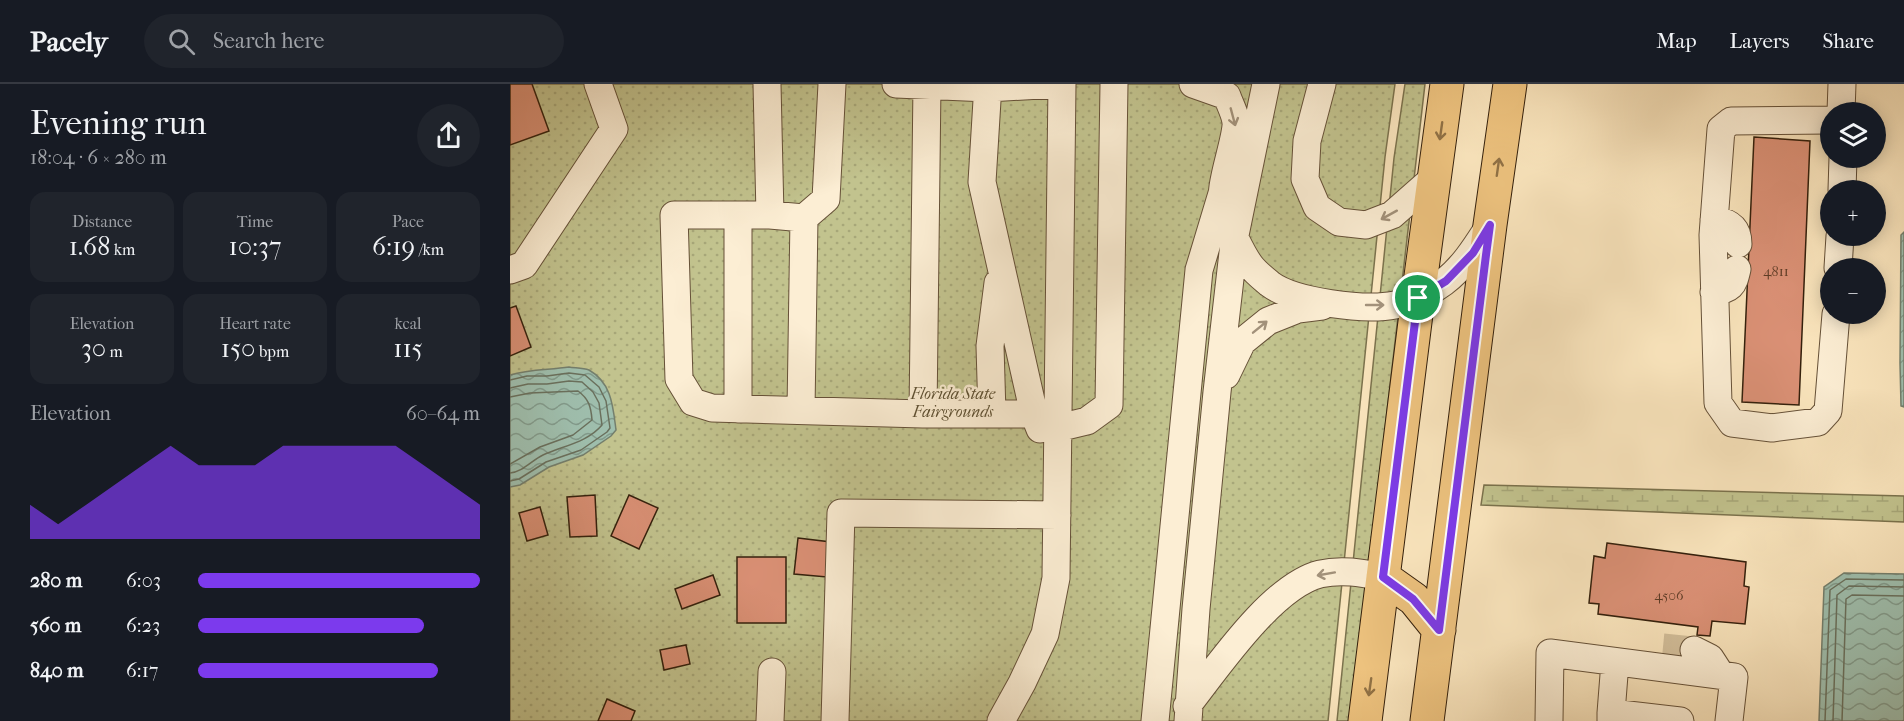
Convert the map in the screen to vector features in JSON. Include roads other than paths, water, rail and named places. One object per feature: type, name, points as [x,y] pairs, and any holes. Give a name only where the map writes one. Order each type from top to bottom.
[{"type":"main road","points":[[1365,721],[1447,84]]},
{"type":"main road","points":[[1427,721],[1510,84]]},
{"type":"main road","points":[[1383,577],[1413,599],[1439,630]]},
{"type":"lane","points":[[510,270],[524,265],[614,129],[598,84]]},
{"type":"lane","points":[[767,84],[770,215]]},
{"type":"lane","points":[[832,84],[826,199],[804,218],[770,215],[674,215],[679,380],[693,402],[712,408],[923,414],[1034,414]]},
{"type":"lane","points":[[896,84],[988,86],[1060,84],[1056,578],[1045,634],[1001,721]]},
{"type":"lane","points":[[1058,428],[1087,421],[1109,405],[1113,84]]},
{"type":"lane","points":[[1155,721],[1199,270],[1224,187],[1237,124],[1227,96],[1193,84]]},
{"type":"lane","points":[[1184,715],[1235,235],[1266,84]]},
{"type":"lane","points":[[1322,84],[1307,141],[1305,179],[1317,207],[1339,222],[1366,225],[1392,215],[1434,178]]},
{"type":"lane","points":[[1841,102],[1842,84]]},
{"type":"lane","points":[[923,414],[927,85]]},
{"type":"lane","points":[[988,86],[982,182],[1034,414],[1057,469]]},
{"type":"lane","points":[[1820,120],[1731,121],[1721,129],[1713,220],[1718,403],[1732,423],[1772,428],[1818,422],[1828,411],[1835,324]]},
{"type":"lane","points":[[1224,187],[1222,210],[1250,266],[1272,285],[1298,298],[1332,304],[1394,305],[1418,298],[1446,281],[1473,253],[1490,225]]},
{"type":"lane","points":[[738,215],[738,409]]},
{"type":"lane","points":[[801,410],[804,218]]},
{"type":"lane","points":[[1713,220],[1725,222],[1734,228],[1737,235],[1734,283],[1728,289],[1714,292]]},
{"type":"lane","points":[[992,414],[990,346],[1001,264]]},
{"type":"lane","points":[[1217,392],[1242,342],[1268,321],[1298,309],[1332,304]]},
{"type":"lane","points":[[835,721],[841,513],[1057,515]]},
{"type":"lane","points":[[1184,715],[1255,619],[1297,584],[1318,575],[1350,571],[1383,577]]},
{"type":"lane","points":[[1624,663],[1663,647]]},
{"type":"lane","points":[[1694,650],[1710,658],[1721,675]]},
{"type":"lane","points":[[1550,721],[1550,653],[1734,677],[1729,721]]},
{"type":"lane","points":[[1624,663],[1611,717],[1680,721]]},
{"type":"lane","points":[[770,721],[772,672]]},
{"type":"water","points":[[1904,232],[1904,407],[1901,406],[1900,363],[1901,235]]},
{"type":"water","points":[[569,367],[589,370],[597,375],[610,396],[616,430],[583,455],[549,467],[520,485],[510,487],[510,375]]},
{"type":"water","points":[[1844,573],[1904,574],[1904,721],[1819,721],[1824,587]]},
{"type":"tunnel","points":[[1663,647],[1694,650]]},
{"type":"park label","name":"Florida State Fairgrounds","points":[[953,402]]}]
